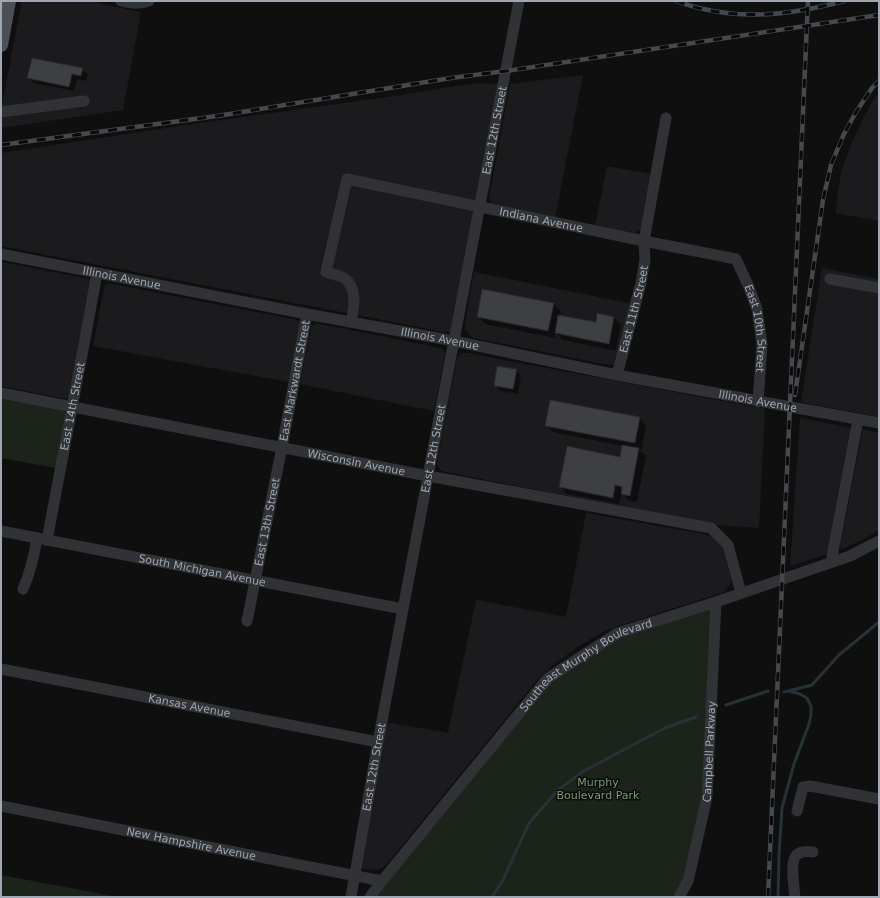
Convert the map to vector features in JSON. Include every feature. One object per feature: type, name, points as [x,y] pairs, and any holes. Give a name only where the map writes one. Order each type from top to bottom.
[{"type":"main road","points":[[1,45],[9,1]]},
{"type":"street","points":[[121,1],[137,4],[146,2]]},
{"type":"street","name":"East 12th Street","points":[[351,897],[378,742],[519,1]]},
{"type":"street","points":[[1,112],[84,101]]},
{"type":"street","name":"East 11th Street","points":[[618,375],[642,283],[645,260],[644,241],[666,118]]},
{"type":"street","name":"Indiana Avenue","points":[[351,322],[354,299],[349,283],[344,278],[326,272],[346,179],[479,208],[736,259]]},
{"type":"street","name":"Illinois Avenue","points":[[1,254],[307,314],[454,341],[758,402],[794,407],[879,423]]},
{"type":"street","name":"East 10th Street","points":[[736,259],[757,309],[762,344],[758,402]]},
{"type":"street","name":"East 14th Street","points":[[23,589],[30,574],[42,539],[72,407],[97,273]]},
{"type":"street","points":[[830,279],[879,288]]},
{"type":"street","name":"East Markwardt Street","points":[[282,447],[307,314]]},
{"type":"street","name":"Wisconsin Avenue","points":[[1,393],[428,476],[711,528],[728,545],[741,593]]},
{"type":"street","points":[[831,562],[858,420]]},
{"type":"street","name":"East 13th Street","points":[[247,621],[282,447]]},
{"type":"street","name":"South Michigan Avenue","points":[[1,531],[403,609]]},
{"type":"street","name":"Southeast Murphy Boulevard","points":[[370,897],[548,678],[618,633],[716,602],[850,556],[879,541]]},
{"type":"street","name":"Campbell Parkway","points":[[679,897],[688,881],[707,797],[716,602]]},
{"type":"street","name":"Kansas Avenue","points":[[1,669],[378,742]]},
{"type":"street","points":[[797,811],[803,787],[810,786],[879,799]]},
{"type":"street","name":"New Hampshire Avenue","points":[[1,806],[382,881]]},
{"type":"street","points":[[795,897],[792,865],[794,858],[799,852],[814,852]]},
{"type":"shaded area","points":[[22,1],[89,1],[141,12],[123,110],[1,128],[1,109]]},
{"type":"shaded area","points":[[583,75],[555,218],[492,204],[489,198],[510,84]]},
{"type":"shaded area","points":[[477,83],[498,84],[451,330],[449,332],[1,246],[1,153]]},
{"type":"shaded area","points":[[879,92],[879,221],[836,213],[842,169],[860,125]]},
{"type":"shaded area","points":[[607,166],[651,174],[641,227],[640,230],[636,232],[633,233],[595,226]]},
{"type":"shaded area","points":[[1,262],[92,280],[70,396],[68,398],[1,386]]},
{"type":"shaded area","points":[[822,268],[879,279],[879,417],[801,402]]},
{"type":"shaded area","points":[[474,272],[633,304],[614,364],[609,365],[470,336],[465,329],[465,323]]},
{"type":"shaded area","points":[[107,283],[297,320],[301,323],[289,382],[93,346],[104,288]]},
{"type":"shaded area","points":[[315,323],[444,350],[445,354],[434,411],[300,384],[311,328]]},
{"type":"shaded area","points":[[461,353],[765,409],[759,528],[716,525],[441,471],[437,462],[457,358]]},
{"type":"shaded area","points":[[800,418],[852,428],[828,554],[790,566]]},
{"type":"shaded area","points":[[863,429],[879,433],[879,530],[842,549],[840,546]]},
{"type":"shaded area","points":[[586,513],[704,534],[712,537],[723,549],[731,583],[725,591],[721,593],[616,627],[599,634],[579,646],[552,666],[539,678],[387,864],[380,869],[363,869],[360,866],[386,722],[448,733],[476,600],[566,617]]},
{"type":"green space","points":[[2,399],[64,411],[66,414],[56,468],[1,458]]},
{"type":"green space","name":"Murphy Boulevard Park","points":[[716,602],[707,797],[679,897],[370,897],[548,678],[618,633]]},
{"type":"green space","points":[[1,875],[118,897],[1,897]]},
{"type":"building","points":[[32,58],[83,68],[81,76],[72,74],[69,87],[27,78]]},
{"type":"building","points":[[482,289],[554,303],[548,331],[477,317]]},
{"type":"building","points":[[597,313],[614,317],[609,344],[555,333],[558,315],[596,322]]},
{"type":"building","points":[[497,366],[517,369],[513,389],[494,386]]},
{"type":"building","points":[[550,400],[640,417],[635,443],[545,426]]},
{"type":"building","points":[[622,445],[639,448],[630,496],[621,494],[622,487],[615,485],[613,498],[559,487],[567,446],[620,457]]},
{"type":"waterway","points":[[784,692],[812,685],[839,655],[879,622]]},
{"type":"waterway","points":[[726,705],[768,691]]},
{"type":"waterway","points":[[778,897],[782,808],[794,764],[811,715],[811,706],[807,698],[789,691]]},
{"type":"waterway","points":[[492,897],[502,882],[529,823],[557,791],[582,772],[665,728],[696,717]]},
{"type":"railway","points":[[676,1],[697,8],[739,14],[781,13],[844,1]]},
{"type":"railway","points":[[768,897],[808,1]]},
{"type":"railway","points":[[1,145],[217,116],[451,78],[879,15]]},
{"type":"railway","points":[[795,395],[823,200],[831,165],[843,136],[856,112],[872,88],[879,81]]}]
